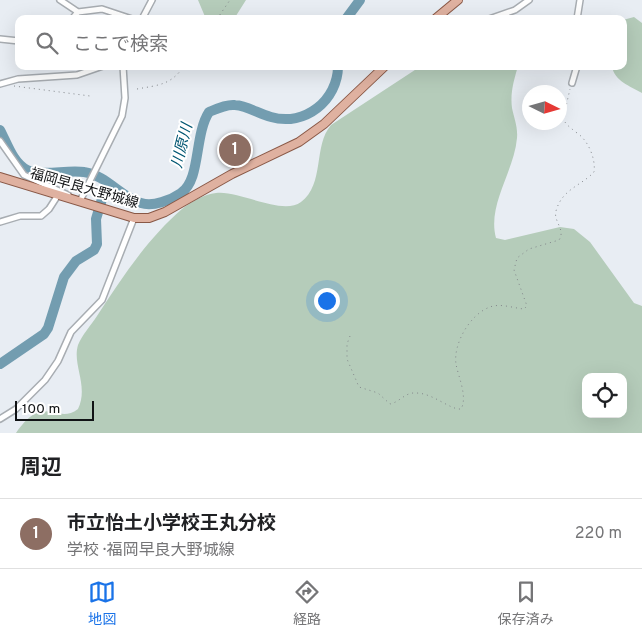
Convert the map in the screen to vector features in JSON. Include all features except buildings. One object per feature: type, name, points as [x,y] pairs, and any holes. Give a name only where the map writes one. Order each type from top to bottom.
[{"type":"main road","points":[[440,15],[458,0]]},
{"type":"main road","name":"福岡早良大野城線","points":[[0,177],[134,218],[149,218],[165,212],[232,174],[299,142],[324,124],[381,70]]},
{"type":"street","points":[[60,0],[78,12],[102,9],[120,15]]},
{"type":"street","points":[[144,15],[152,0]]},
{"type":"street","points":[[501,15],[515,10],[529,0]]},
{"type":"street","points":[[578,15],[580,0]]},
{"type":"street","points":[[0,39],[15,41]]},
{"type":"street","points":[[2,83],[18,79],[77,75],[91,70]]},
{"type":"street","points":[[80,201],[122,116],[125,98],[123,70]]},
{"type":"street","points":[[572,83],[577,70]]},
{"type":"street","points":[[0,142],[24,175],[56,189],[70,196],[70,198]]},
{"type":"street","points":[[0,222],[20,216],[41,216],[49,209],[58,194]]},
{"type":"street","points":[[0,419],[16,409],[45,380],[58,361],[71,332],[102,300],[134,218]]},
{"type":"path","points":[[220,15],[230,0]]},
{"type":"path","points":[[137,89],[168,82],[176,78],[181,70]]},
{"type":"path","points":[[2,83],[20,88],[90,96]]},
{"type":"path","points":[[350,336],[347,344],[347,359],[359,387],[378,393],[390,404],[413,392],[434,396],[451,407],[462,409],[464,401],[455,362],[456,349],[462,337],[475,318],[490,307],[524,308],[527,306],[514,270],[517,258],[529,248],[560,240],[562,233],[555,215],[560,202],[571,188],[594,172],[595,166],[586,143],[563,120],[572,83]]},
{"type":"green space","points":[[198,0],[246,0],[237,15],[204,15]]},
{"type":"green space","points":[[634,17],[642,23],[642,93],[619,79],[613,71],[627,70],[627,19]]},
{"type":"green space","points":[[415,70],[517,70],[512,108],[517,138],[515,151],[495,213],[494,226],[496,238],[505,240],[560,227],[574,229],[590,242],[634,303],[642,306],[642,433],[16,433],[35,414],[43,411],[63,414],[78,409],[82,392],[77,360],[78,345],[146,246],[170,220],[194,201],[216,193],[236,195],[272,205],[293,206],[301,202],[313,185],[322,143],[331,125]]},
{"type":"waterway","name":"川原川","points":[[349,15],[360,0]]},
{"type":"waterway","name":"川原川","points":[[0,130],[14,158],[27,170],[40,173],[78,171],[92,174],[134,200],[151,204],[177,196],[187,187],[195,168],[201,133],[209,112],[232,105],[244,107],[271,117],[296,118],[307,114],[326,100],[337,78],[338,70]]},
{"type":"waterway","points":[[0,364],[44,334],[48,328],[64,277],[76,261],[94,250],[97,244],[96,219],[102,199],[111,185]]},
{"type":"place","name":"市立怡土小学校王丸分校","points":[[235,150]]}]
